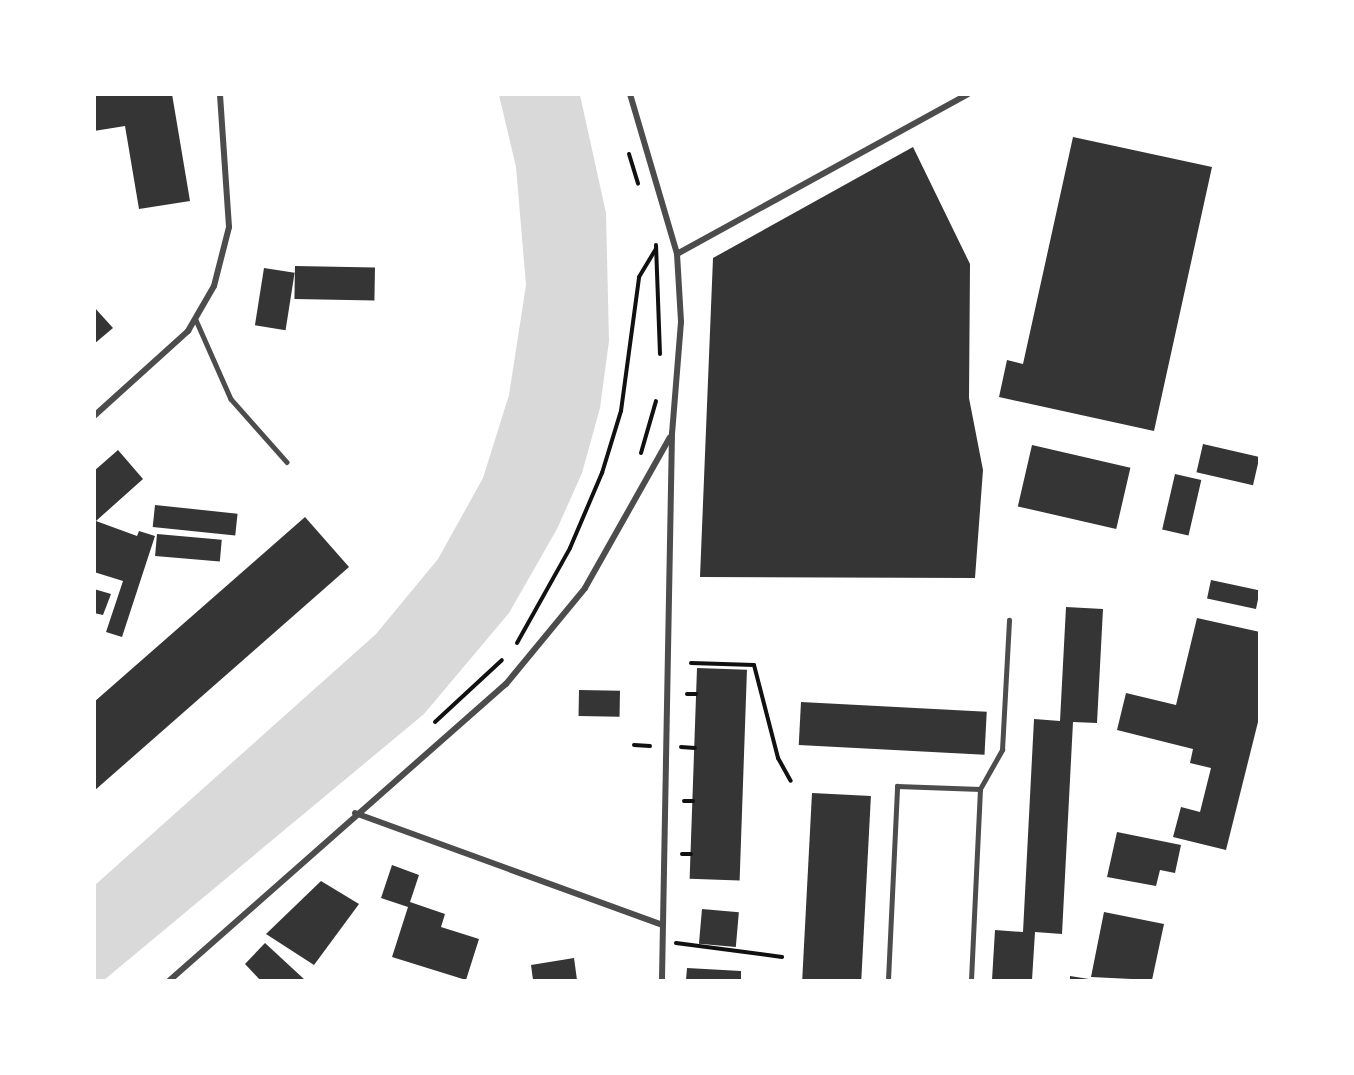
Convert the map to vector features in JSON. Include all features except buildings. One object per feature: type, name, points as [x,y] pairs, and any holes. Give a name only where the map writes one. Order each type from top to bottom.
[{"type":"street","points":[[94,416],[196,320],[214,286],[229,227],[220,94]]},
{"type":"street","points":[[630,94],[677,254],[681,322],[672,433],[662,981]]},
{"type":"street","points":[[677,254],[968,94]]},
{"type":"street","points":[[170,981],[356,813],[506,684],[585,588],[672,433]]},
{"type":"street","points":[[356,813],[662,925]]},
{"type":"lane","points":[[196,320],[231,399],[287,462]]},
{"type":"lane","points":[[971,981],[980,789],[1002,750],[1009,620]]},
{"type":"lane","points":[[888,981],[897,786],[980,789]]},
{"type":"path","points":[[539,622],[512,651],[570,548],[602,473],[621,411],[639,277],[656,249],[660,359]]},
{"type":"path","points":[[637,462],[654,418],[658,389]]},
{"type":"path","points":[[691,663],[754,665],[778,758],[791,781]]},
{"type":"path","points":[[687,694],[696,694]]},
{"type":"path","points":[[634,746],[651,746]]},
{"type":"path","points":[[686,747],[695,748]]},
{"type":"path","points":[[684,801],[693,801]]},
{"type":"path","points":[[682,854],[691,854]]},
{"type":"path","points":[[662,941],[782,957]]},
{"type":"shaded area","points":[[499,95],[580,95],[606,213],[609,341],[600,408],[582,473],[557,529],[509,613],[424,714],[104,980],[95,980],[95,885],[376,634],[438,559],[483,478],[509,395],[526,285],[516,167]]}]
